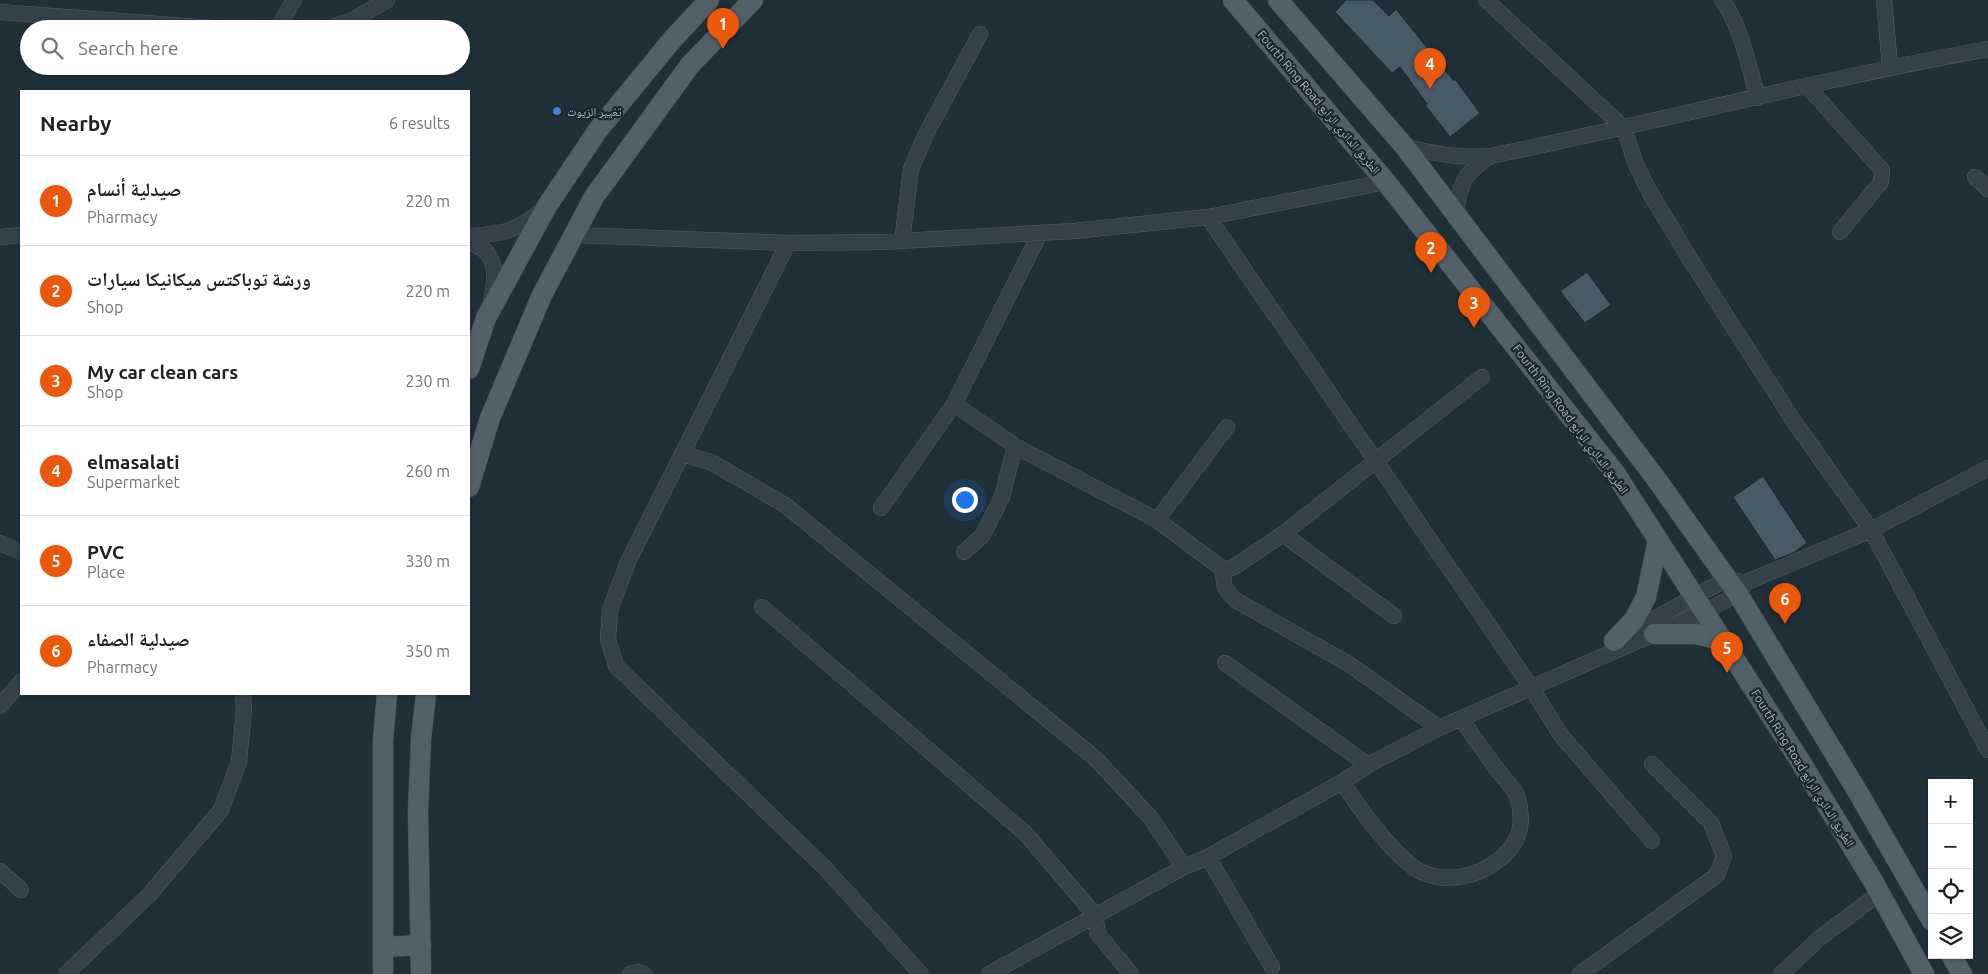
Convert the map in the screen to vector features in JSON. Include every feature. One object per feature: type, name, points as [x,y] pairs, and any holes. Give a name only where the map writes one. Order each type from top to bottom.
[{"type":"main road","points":[[470,366],[486,318],[547,206],[598,130],[672,40],[708,0]]},
{"type":"main road","points":[[470,484],[494,409],[542,295],[594,197],[690,65],[754,0]]},
{"type":"main road","name":"Fourth Ring Road الطريق الدائري الرابع","points":[[1233,0],[1386,182],[1615,474],[1800,761],[1880,893],[1924,974]]},
{"type":"main road","points":[[1278,0],[1405,147],[1737,585],[1928,914]]},
{"type":"main road","points":[[1614,641],[1634,620],[1646,597],[1658,540]]},
{"type":"main road","points":[[1654,634],[1695,634],[1722,640]]},
{"type":"main road","points":[[383,974],[384,741],[387,695]]},
{"type":"main road","points":[[422,974],[418,812],[421,739],[426,695]]},
{"type":"main road","points":[[382,947],[421,945]]},
{"type":"main road","points":[[1953,959],[1962,974]]},
{"type":"street","points":[[282,20],[294,0]]},
{"type":"street","points":[[353,20],[386,0]]},
{"type":"street","points":[[1486,0],[1624,128],[1635,162],[1649,191],[1693,264],[1793,420],[1871,530],[1988,750]]},
{"type":"street","points":[[1722,0],[1738,33],[1758,98]]},
{"type":"street","points":[[1884,0],[1890,66]]},
{"type":"street","points":[[0,12],[106,20]]},
{"type":"street","points":[[902,241],[911,169],[926,134],[980,34]]},
{"type":"street","points":[[1405,147],[1446,156],[1474,158],[1491,156],[1758,98],[1890,66],[1988,48]]},
{"type":"street","points":[[1807,86],[1882,170],[1882,182],[1840,232]]},
{"type":"street","points":[[1455,213],[1460,190],[1465,178],[1473,168],[1491,156]]},
{"type":"street","points":[[1976,177],[1988,189]]},
{"type":"street","points":[[574,235],[788,243],[902,241],[1040,233],[1208,217],[1386,182]]},
{"type":"street","points":[[470,236],[512,230],[529,222],[547,206]]},
{"type":"street","points":[[1208,217],[1531,687],[1560,734],[1652,841]]},
{"type":"street","points":[[881,508],[954,404],[1040,233]]},
{"type":"street","points":[[0,237],[20,235]]},
{"type":"street","points":[[470,243],[491,257],[494,270],[496,281],[486,318]]},
{"type":"street","points":[[788,243],[628,562],[610,610],[608,638],[616,666],[825,868],[921,974]]},
{"type":"street","points":[[954,404],[1015,446],[1157,520],[1224,570],[1234,568],[1283,534],[1482,377]]},
{"type":"street","points":[[1157,520],[1227,426]]},
{"type":"street","points":[[964,552],[982,536],[1002,497],[1015,446]]},
{"type":"street","points":[[682,454],[711,462],[785,505],[1096,759],[1150,817],[1184,867]]},
{"type":"street","points":[[1590,661],[1614,641],[1699,605],[1737,585],[1871,530],[1988,468]]},
{"type":"street","points":[[1283,534],[1394,616]]},
{"type":"street","points":[[0,543],[20,552]]},
{"type":"street","points":[[1224,570],[1224,589],[1237,601],[1349,664],[1439,728]]},
{"type":"street","points":[[989,974],[1184,867],[1208,857],[1342,782],[1368,765],[1439,728],[1654,634],[1699,605]]},
{"type":"street","points":[[762,608],[1025,833],[1095,915],[1098,934],[1131,974]]},
{"type":"street","points":[[1225,663],[1368,765]]},
{"type":"street","points":[[0,706],[20,683]]},
{"type":"street","points":[[66,974],[149,895],[221,810],[239,762],[244,710],[243,695]]},
{"type":"street","points":[[1342,782],[1375,826],[1414,867],[1436,878],[1460,877],[1483,870],[1497,861],[1516,839],[1521,824],[1518,797],[1461,718]]},
{"type":"street","points":[[1580,974],[1717,875],[1724,856],[1711,823],[1652,764]]},
{"type":"street","points":[[1208,857],[1272,967]]},
{"type":"street","points":[[0,871],[21,890]]},
{"type":"street","points":[[1781,974],[1820,937],[1880,893]]},
{"type":"street","points":[[630,974],[638,972],[644,974]]},
{"type":"building","points":[[1346,0],[1373,0],[1389,16],[1396,9],[1454,81],[1455,79],[1480,113],[1450,137],[1425,105],[1427,104],[1400,67],[1392,73],[1335,12]]},
{"type":"building","points":[[1587,272],[1611,305],[1585,323],[1560,291]]},
{"type":"building","points":[[1763,476],[1807,543],[1793,553],[1775,560],[1733,497]]},
{"type":"place","name":"صيدلية أنسام","points":[[723,49]]},
{"type":"place","name":"elmasalati","points":[[1430,89]]},
{"type":"place","name":"تغيير الزيوت","points":[[557,111]]},
{"type":"place","name":"ورشة توباكتس ميكانيكا سيارات","points":[[1431,273]]},
{"type":"place","name":"My car clean cars","points":[[1474,328]]},
{"type":"place","name":"صيدلية الصفاء","points":[[1785,624]]},
{"type":"place","name":"PVC","points":[[1727,673]]}]
